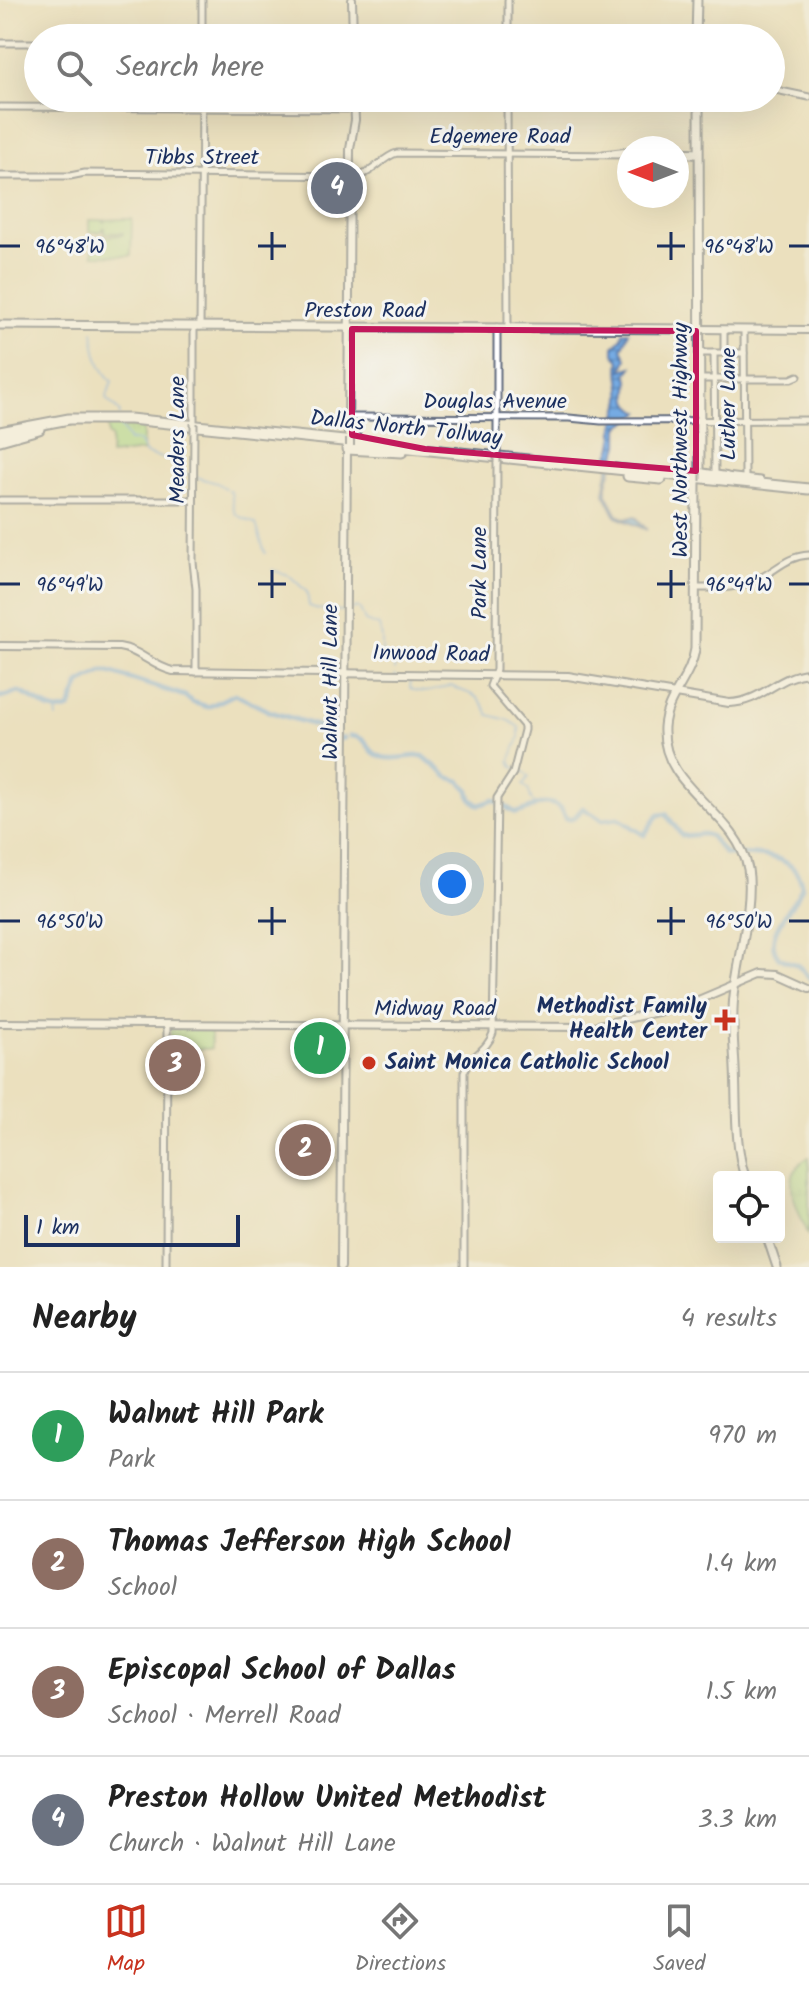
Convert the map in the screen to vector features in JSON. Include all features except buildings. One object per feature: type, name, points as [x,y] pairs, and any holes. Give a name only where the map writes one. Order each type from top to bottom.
[{"type":"highway","name":"Dallas North Tollway","points":[[1,434],[38,420],[130,419],[593,470],[771,484]]},
{"type":"highway","name":"Dallas North Tollway","points":[[1,434],[59,424],[121,421],[809,488]]},
{"type":"highway","points":[[350,443],[423,450]]},
{"type":"highway","points":[[593,470],[700,476]]},
{"type":"highway","points":[[647,472],[771,484]]},
{"type":"highway","points":[[726,476],[771,484]]},
{"type":"main road","points":[[353,0],[354,24]]},
{"type":"main road","points":[[698,0],[698,24]]},
{"type":"main road","name":"Walnut Hill Lane","points":[[342,1263],[351,175],[356,112]]},
{"type":"main road","name":"West Northwest Highway","points":[[697,647],[700,476],[696,364],[698,112]]},
{"type":"main road","name":"West Northwest Highway","points":[[698,153],[698,422]]},
{"type":"main road","points":[[696,220],[699,238]]},
{"type":"main road","name":"Preston Road","points":[[0,326],[809,330]]},
{"type":"main road","points":[[696,364],[699,379]]},
{"type":"main road","points":[[700,476],[726,476]]},
{"type":"main road","name":"West Northwest Highway","points":[[697,588],[697,647],[691,667],[675,695],[668,722],[672,756],[685,779],[737,836],[744,850],[752,885],[736,1028],[740,1146],[745,1171]]},
{"type":"main road","points":[[687,618],[696,608]]},
{"type":"main road","name":"Inwood Road","points":[[0,648],[117,646],[138,653],[173,672],[538,676],[594,681],[722,702],[741,702],[760,696],[790,677],[809,674]]},
{"type":"main road","name":"Midway Road","points":[[0,1022],[286,1025],[596,1023],[700,999],[762,972],[776,973],[809,986]]},
{"type":"main road","name":"West Northwest Highway","points":[[736,1028],[733,1014],[740,980]]},
{"type":"main road","points":[[768,1244],[775,1265]]},
{"type":"street","points":[[202,0],[202,24]]},
{"type":"street","points":[[508,0],[508,24]]},
{"type":"street","points":[[0,43],[24,43]]},
{"type":"street","points":[[785,92],[809,97]]},
{"type":"street","points":[[0,107],[24,107]]},
{"type":"street","name":"Meaders Lane","points":[[196,672],[193,499],[202,112]]},
{"type":"street","points":[[508,112],[508,329]]},
{"type":"street","name":"Edgemere Road","points":[[397,153],[617,153]]},
{"type":"street","name":"Tibbs Street","points":[[0,176],[351,175],[369,173],[385,158],[397,153]]},
{"type":"street","points":[[689,153],[698,153]]},
{"type":"street","name":"Park Lane","points":[[493,1025],[497,800],[500,789],[514,768],[524,736],[524,726],[491,688],[494,676],[497,329]]},
{"type":"street","name":"Luther Lane","points":[[744,330],[745,477]]},
{"type":"street","points":[[724,353],[726,331]]},
{"type":"street","points":[[699,353],[744,353]]},
{"type":"street","points":[[700,476],[715,420],[714,353]]},
{"type":"street","points":[[699,379],[791,379],[798,376]]},
{"type":"street","name":"Douglas Avenue","points":[[349,417],[698,422],[809,420]]},
{"type":"street","points":[[726,476],[771,484]]},
{"type":"street","points":[[0,499],[193,499]]},
{"type":"street","points":[[697,588],[725,588],[748,583],[791,558],[809,555]]},
{"type":"street","points":[[166,1267],[167,1024]]},
{"type":"street","points":[[464,1267],[464,1072],[470,1060],[489,1043],[493,1025]]},
{"type":"highlighted area","points":[[352,329],[696,331],[696,471],[425,449],[352,435]]},
{"type":"green space","points":[[132,219],[131,256],[93,255],[92,237],[123,233],[104,233],[104,228],[100,232],[89,232],[89,220]]},
{"type":"green space","points":[[108,425],[143,428],[143,451],[110,455]]},
{"type":"green space","points":[[170,1027],[211,1028],[211,1049],[170,1048]]},
{"type":"green space","points":[[299,1027],[342,1028],[341,1067],[299,1068]]},
{"type":"green space","points":[[809,1157],[809,1236],[796,1204],[792,1183],[799,1164]]},
{"type":"water","points":[[623,332],[629,332],[622,349],[627,359],[622,370],[632,367],[627,374],[629,399],[634,408],[641,412],[619,427],[619,444],[607,494],[618,515],[626,519],[635,516],[647,530],[616,517],[604,493],[609,465],[607,459],[613,445],[621,394],[620,361],[614,347]]},
{"type":"waterway","points":[[93,331],[100,364],[112,381],[106,399],[119,411],[120,416]]},
{"type":"waterway","points":[[119,424],[129,441],[139,441],[146,454],[166,459],[191,476]]},
{"type":"waterway","points":[[196,477],[225,488]]},
{"type":"waterway","points":[[228,490],[236,514],[256,524],[265,553]]},
{"type":"waterway","points":[[272,570],[289,575],[307,592],[309,606],[343,611]]},
{"type":"waterway","points":[[352,609],[357,607],[365,621],[379,626],[382,656],[384,659],[395,659],[395,670]]},
{"type":"waterway","points":[[0,697],[19,692],[50,709],[63,710],[70,708],[80,683],[102,672],[109,672],[185,696],[208,707],[235,694],[271,712],[324,728],[339,739],[344,738]]},
{"type":"waterway","points":[[395,676],[399,681],[411,678],[410,688],[415,690],[430,691],[451,686],[469,693],[481,702],[489,715],[508,720],[519,727],[519,738],[510,761],[513,767],[529,777],[523,785],[537,804]]},
{"type":"waterway","points":[[56,712],[57,718]]},
{"type":"waterway","points":[[350,736],[361,739],[382,757],[423,756],[448,777],[460,781],[469,790],[471,799],[479,805],[494,800],[516,813],[548,803],[561,808],[569,819],[583,808],[602,820],[618,818],[644,835],[658,815],[666,814],[682,836],[710,836],[725,854],[760,855],[782,861],[798,875],[802,887],[781,920],[774,947],[780,958],[797,965],[809,978]]},
{"type":"place","name":"Preston Hollow United Methodist","points":[[337,188]]},
{"type":"place","name":"Methodist Family Health Center","points":[[725,1020]]},
{"type":"place","name":"Walnut Hill Park","points":[[320,1048]]},
{"type":"place","name":"Saint Monica Catholic School","points":[[369,1063]]},
{"type":"place","name":"Episcopal School of Dallas","points":[[175,1065]]},
{"type":"place","name":"Thomas Jefferson High School","points":[[305,1150]]}]
